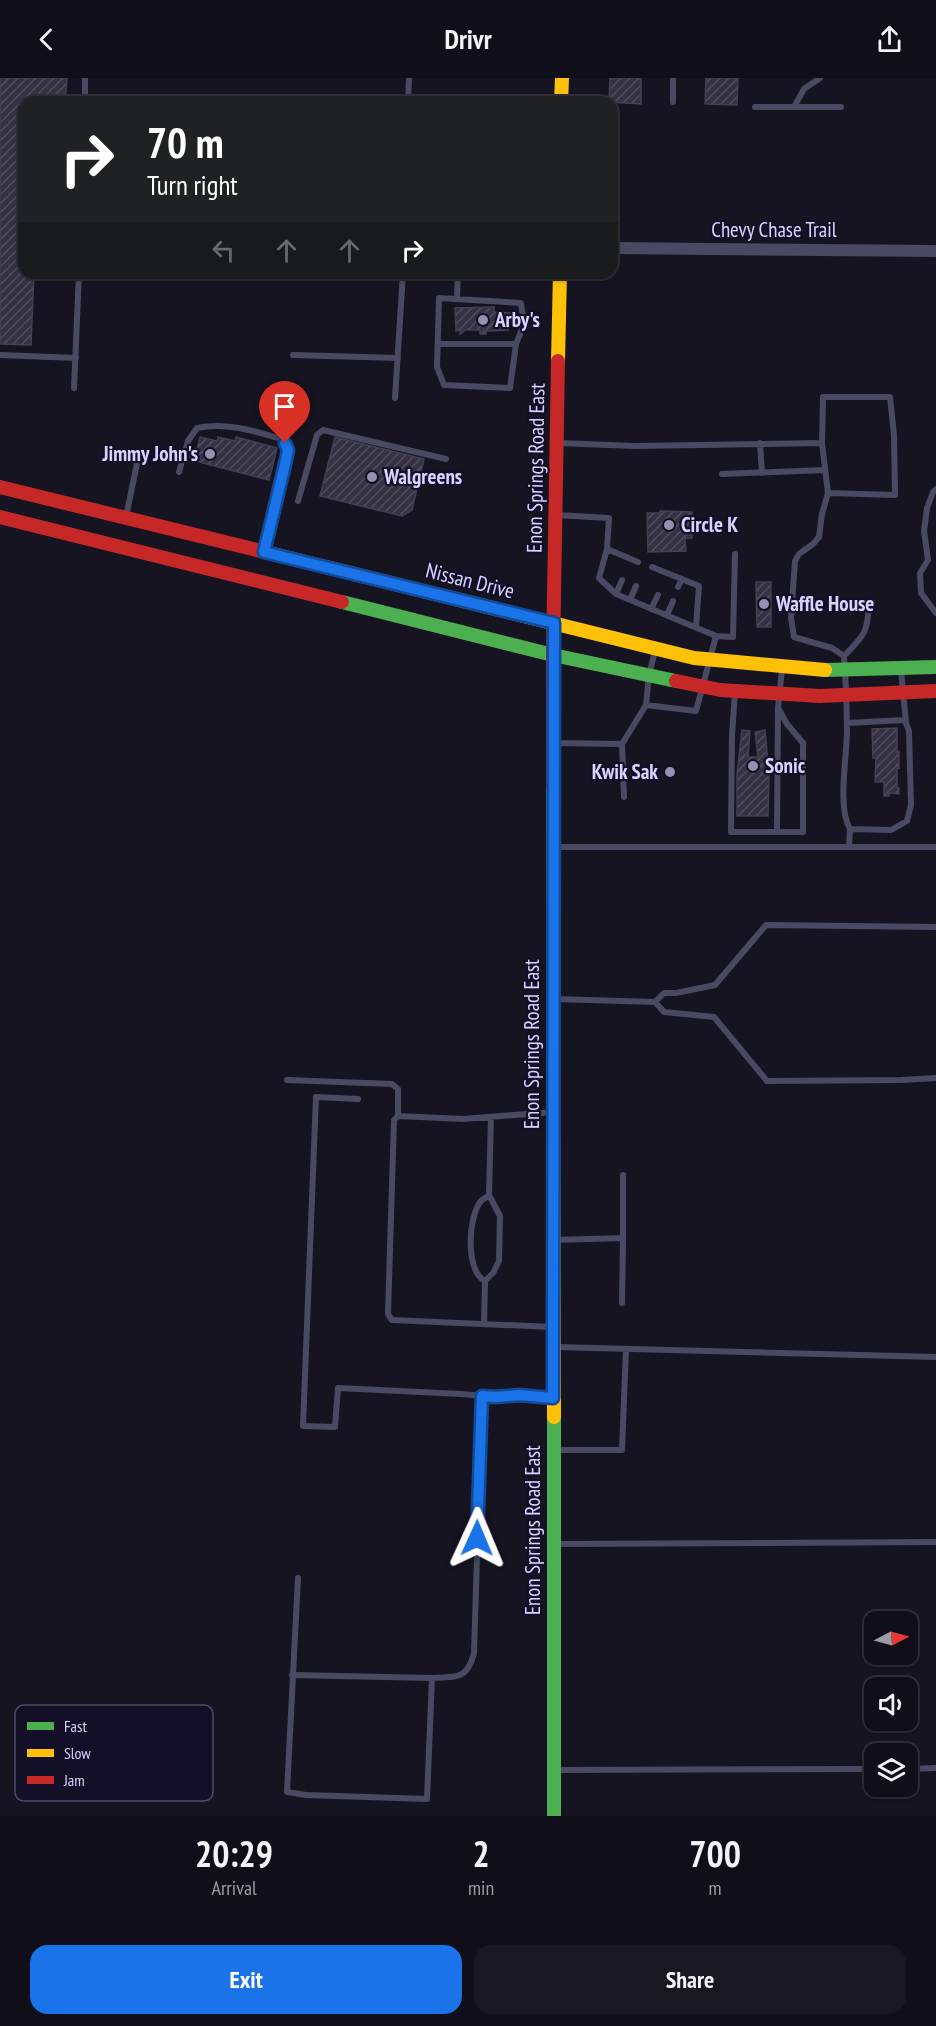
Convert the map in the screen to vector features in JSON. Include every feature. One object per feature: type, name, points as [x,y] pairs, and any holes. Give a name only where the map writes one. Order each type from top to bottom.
[{"type":"main road","points":[[561,96],[562,78]]},
{"type":"main road","name":"Enon Springs Road East","points":[[554,1816],[553,656],[560,279]]},
{"type":"main road","name":"Nissan Drive","points":[[0,487],[655,648],[708,659],[845,671],[936,667]]},
{"type":"main road","points":[[0,517],[553,656],[779,701],[936,691]]},
{"type":"street","name":"Chevy Chase Trail","points":[[618,248],[936,251]]},
{"type":"lane","points":[[85,78],[85,96]]},
{"type":"lane","points":[[408,96],[409,78]]},
{"type":"lane","points":[[673,78],[673,102]]},
{"type":"lane","points":[[794,107],[804,89],[820,78]]},
{"type":"lane","points":[[755,107],[841,107]]},
{"type":"lane","points":[[74,388],[79,279]]},
{"type":"lane","points":[[395,398],[403,279]]},
{"type":"lane","points":[[457,298],[458,279]]},
{"type":"lane","points":[[439,298],[457,298],[522,303],[524,324],[516,344],[510,388],[444,385],[437,367],[439,298]]},
{"type":"lane","points":[[438,344],[516,344]]},
{"type":"lane","points":[[293,355],[398,358]]},
{"type":"lane","points":[[0,356],[76,358]]},
{"type":"lane","points":[[828,493],[895,495],[894,435],[890,397],[824,397],[822,443],[828,493],[819,537],[799,554],[795,561],[790,618],[794,636],[832,648],[844,656]]},
{"type":"lane","points":[[179,472],[188,441],[197,428],[219,426],[240,428],[282,439],[288,450],[264,552]]},
{"type":"lane","points":[[298,501],[317,435],[323,430],[446,459]]},
{"type":"lane","points":[[557,443],[635,446],[822,443]]},
{"type":"lane","points":[[760,443],[762,473]]},
{"type":"lane","points":[[126,518],[137,463]]},
{"type":"lane","points":[[722,474],[825,470]]},
{"type":"lane","points":[[936,489],[927,508],[924,531],[928,560],[920,573],[921,593],[936,613]]},
{"type":"lane","points":[[556,515],[609,518],[607,549],[599,578],[616,594],[716,636],[733,637],[735,554]]},
{"type":"lane","points":[[607,549],[632,562]]},
{"type":"lane","points":[[928,560],[936,558]]},
{"type":"lane","points":[[652,567],[699,586],[696,627]]},
{"type":"lane","points":[[663,581],[667,573]]},
{"type":"lane","points":[[678,587],[682,579]]},
{"type":"lane","points":[[616,594],[622,580]]},
{"type":"lane","points":[[630,600],[636,586]]},
{"type":"lane","points":[[651,609],[657,595]]},
{"type":"lane","points":[[667,615],[673,601]]},
{"type":"lane","points":[[849,847],[850,829],[845,820],[844,781],[847,723],[844,656],[858,642],[868,626],[869,601]]},
{"type":"lane","points":[[646,705],[696,711],[708,659],[716,636]]},
{"type":"lane","points":[[624,797],[622,744],[646,705],[655,648]]},
{"type":"lane","points":[[777,832],[779,701],[782,666]]},
{"type":"lane","points":[[850,829],[891,830],[907,821],[910,795],[909,731],[905,720],[901,670]]},
{"type":"lane","points":[[729,847],[735,691]]},
{"type":"lane","points":[[779,701],[787,724],[803,743],[803,847]]},
{"type":"lane","points":[[847,723],[905,720]]},
{"type":"lane","points":[[553,743],[622,744]]},
{"type":"lane","points":[[731,832],[803,832]]},
{"type":"lane","points":[[553,847],[936,847]]},
{"type":"lane","points":[[655,1002],[664,993],[715,985],[766,925],[936,927]]},
{"type":"lane","points":[[553,999],[655,1002],[664,1012],[714,1017],[767,1081],[936,1078]]},
{"type":"lane","points":[[287,1080],[392,1084],[398,1089],[398,1116],[394,1120],[388,1314],[392,1320],[553,1328]]},
{"type":"lane","points":[[358,1099],[316,1096],[303,1426],[335,1427],[338,1388],[553,1398]]},
{"type":"lane","points":[[398,1116],[463,1119],[554,1112]]},
{"type":"lane","points":[[484,1324],[485,1281],[497,1267],[499,1261],[500,1216],[489,1195],[491,1117]]},
{"type":"lane","points":[[622,1303],[623,1175]]},
{"type":"lane","points":[[485,1281],[477,1275],[472,1258],[472,1219],[481,1200],[489,1195]]},
{"type":"lane","points":[[553,1240],[623,1238]]},
{"type":"lane","points":[[553,1347],[936,1357]]},
{"type":"lane","points":[[554,1450],[622,1450],[626,1349]]},
{"type":"lane","points":[[292,1675],[458,1677],[471,1666],[474,1653],[482,1396]]},
{"type":"lane","points":[[554,1544],[936,1542]]},
{"type":"lane","points":[[298,1578],[287,1792],[306,1795],[427,1799],[432,1678]]},
{"type":"lane","points":[[918,1769],[936,1768]]},
{"type":"lane","points":[[554,1770],[864,1769]]},
{"type":"building","points":[[0,78],[67,78],[66,96],[18,96],[18,279],[34,279],[31,345],[0,344]]},
{"type":"building","points":[[610,78],[641,78],[641,104],[618,103],[618,96],[609,96]]},
{"type":"building","points":[[706,78],[738,78],[737,105],[705,104]]},
{"type":"building","name":"Arby's","points":[[494,307],[494,312],[510,313],[511,327],[508,330],[486,331],[486,334],[480,334],[480,330],[466,330],[460,334],[460,330],[456,331],[455,308]]},
{"type":"building","points":[[200,437],[217,441],[218,437],[235,441],[236,437],[277,448],[269,480],[190,458],[192,449],[197,450]]},
{"type":"building","name":"Walgreens","points":[[335,437],[424,459],[412,510],[402,516],[320,496]]},
{"type":"building","name":"Circle K","points":[[660,511],[692,512],[692,538],[685,538],[686,551],[648,552],[647,513],[660,513]]},
{"type":"building","name":"Waffle House","points":[[756,582],[771,582],[771,627],[757,627]]},
{"type":"building","points":[[897,728],[899,768],[897,767],[897,788],[899,788],[899,794],[889,793],[889,796],[884,796],[884,782],[875,782],[876,758],[873,758],[872,729]]},
{"type":"building","name":"Sonic","points":[[742,730],[750,731],[748,757],[758,757],[755,732],[765,730],[769,776],[768,816],[737,816],[737,774]]},
{"type":"traffic: fast","points":[[342,602],[553,655],[676,681]]},
{"type":"traffic: fast","points":[[825,670],[936,667]]},
{"type":"traffic: fast","points":[[553,787],[553,1039]]},
{"type":"traffic: fast","points":[[554,1417],[554,1816]]},
{"type":"traffic: slow","points":[[561,96],[562,78]]},
{"type":"traffic: slow","points":[[558,361],[560,279]]},
{"type":"traffic: slow","points":[[326,567],[694,658],[825,670]]},
{"type":"traffic: slow","points":[[553,1039],[554,1417]]},
{"type":"traffic: jam","points":[[553,787],[558,361]]},
{"type":"traffic: jam","points":[[0,487],[326,567]]},
{"type":"traffic: jam","points":[[0,517],[342,602]]},
{"type":"traffic: jam","points":[[676,681],[720,690],[820,696],[936,691]]},
{"type":"place","name":"Arby's","points":[[483,320]]},
{"type":"place","name":"Jimmy John's","points":[[210,454]]},
{"type":"place","name":"Walgreens","points":[[372,477]]},
{"type":"place","name":"Circle K","points":[[669,525]]},
{"type":"place","name":"Waffle House","points":[[764,604]]},
{"type":"place","name":"Sonic","points":[[753,766]]},
{"type":"place","name":"Kwik Sak","points":[[670,772]]},
{"type":"route","points":[[285,443],[288,450],[264,552],[554,623],[553,1398],[519,1395],[482,1396],[477,1538]]}]
